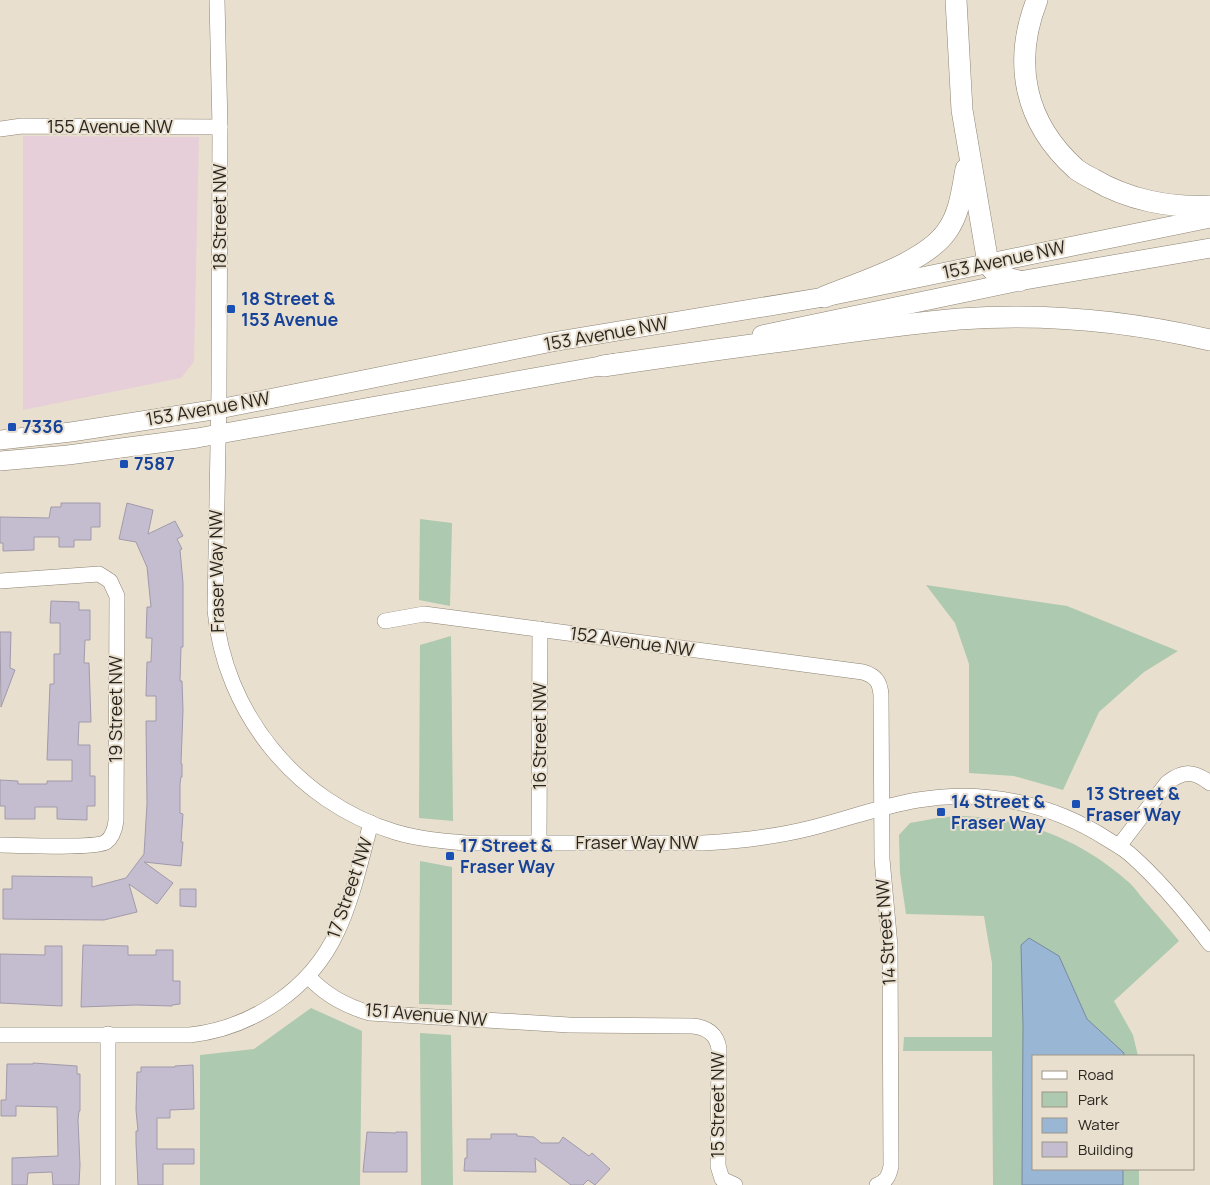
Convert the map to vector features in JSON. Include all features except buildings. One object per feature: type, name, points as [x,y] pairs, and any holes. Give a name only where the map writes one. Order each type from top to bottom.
[{"type":"highway","points":[[956,0],[962,110],[988,264],[992,270],[1004,278],[1019,281]]},
{"type":"highway","points":[[1037,0],[1026,32],[1024,66],[1026,89],[1034,112],[1050,141],[1078,170],[1106,188],[1141,200],[1197,207],[1210,206]]},
{"type":"highway","points":[[824,297],[914,259],[936,244],[948,230],[957,212],[968,154]]},
{"type":"highway","points":[[603,366],[881,327],[969,319],[1041,318],[1092,321],[1210,340]]},
{"type":"main road","name":"153 Avenue NW","points":[[0,440],[71,432],[218,409],[552,342],[824,297],[1210,218]]},
{"type":"main road","name":"153 Avenue NW","points":[[0,461],[68,456],[217,434],[603,366],[817,324],[1019,281],[1210,248]]},
{"type":"street","name":"18 Street NW","points":[[217,0],[220,127],[217,434]]},
{"type":"street","name":"155 Avenue NW","points":[[0,129],[22,126],[220,127]]},
{"type":"street","name":"Fraser Way NW","points":[[217,434],[214,610],[218,640],[228,672],[264,738],[292,772],[312,790],[371,823],[428,840],[466,843],[702,843],[742,841],[809,828],[917,800],[948,796],[988,797],[1010,800],[1039,807],[1068,818],[1098,832],[1119,846],[1146,870],[1210,944]]},
{"type":"street","name":"19 Street NW","points":[[0,581],[93,574],[106,577],[114,586],[117,596],[116,821],[112,835],[106,842],[89,846],[0,845]]},
{"type":"street","name":"152 Avenue NW","points":[[385,621],[424,614],[863,672],[877,680]]},
{"type":"street","name":"16 Street NW","points":[[539,843],[540,629]]},
{"type":"street","name":"14 Street NW","points":[[877,680],[881,694],[883,879],[889,926],[890,956],[891,1166],[890,1173],[880,1184]]},
{"type":"street","points":[[1119,846],[1167,783],[1179,774],[1197,774],[1210,783]]},
{"type":"street","name":"17 Street NW","points":[[308,976],[329,948],[343,919],[371,823]]},
{"type":"street","points":[[0,1035],[190,1035],[216,1031],[251,1018],[269,1008],[308,976]]},
{"type":"street","name":"151 Avenue NW","points":[[308,976],[322,990],[334,998],[358,1010],[370,1013],[570,1025],[700,1026],[711,1031]]},
{"type":"street","name":"15 Street NW","points":[[711,1031],[718,1043],[719,1049],[718,1166],[729,1182]]},
{"type":"street","points":[[108,1034],[108,1185]]},
{"type":"shaded area","points":[[23,136],[199,137],[194,362],[181,378],[23,410]]},
{"type":"green space","points":[[420,519],[452,523],[450,606],[419,600]]},
{"type":"green space","points":[[926,585],[1067,606],[1178,651],[1144,672],[1099,712],[1063,790],[1014,776],[969,773],[969,664],[955,623]]},
{"type":"green space","points":[[451,636],[453,821],[419,818],[420,645]]},
{"type":"green space","points":[[943,817],[987,818],[1030,827],[1051,834],[1090,853],[1131,884],[1179,941],[1114,1001],[1133,1035],[1138,1055],[1032,1055],[1032,1170],[1139,1170],[1139,1185],[993,1185],[992,1051],[903,1051],[904,1037],[992,1037],[992,963],[984,916],[906,914],[900,873],[899,835],[910,823]]},
{"type":"green space","points":[[420,861],[452,867],[452,1005],[419,1004]]},
{"type":"green space","points":[[311,1008],[362,1031],[360,1185],[200,1185],[200,1055],[254,1049]]},
{"type":"green space","points":[[420,1033],[451,1035],[453,1185],[421,1185]]},
{"type":"water","points":[[1029,938],[1059,956],[1087,1019],[1124,1053],[1124,1055],[1032,1055],[1032,1170],[1123,1170],[1123,1185],[1022,1185],[1023,1026],[1021,945]]},
{"type":"place","name":"18 Street & 153 Avenue","points":[[231,309]]},
{"type":"place","name":"7336","points":[[12,427]]},
{"type":"place","name":"7587","points":[[124,464]]},
{"type":"place","name":"13 Street & Fraser Way","points":[[1076,804]]},
{"type":"place","name":"14 Street & Fraser Way","points":[[941,812]]},
{"type":"place","name":"17 Street & Fraser Way","points":[[450,856]]}]
